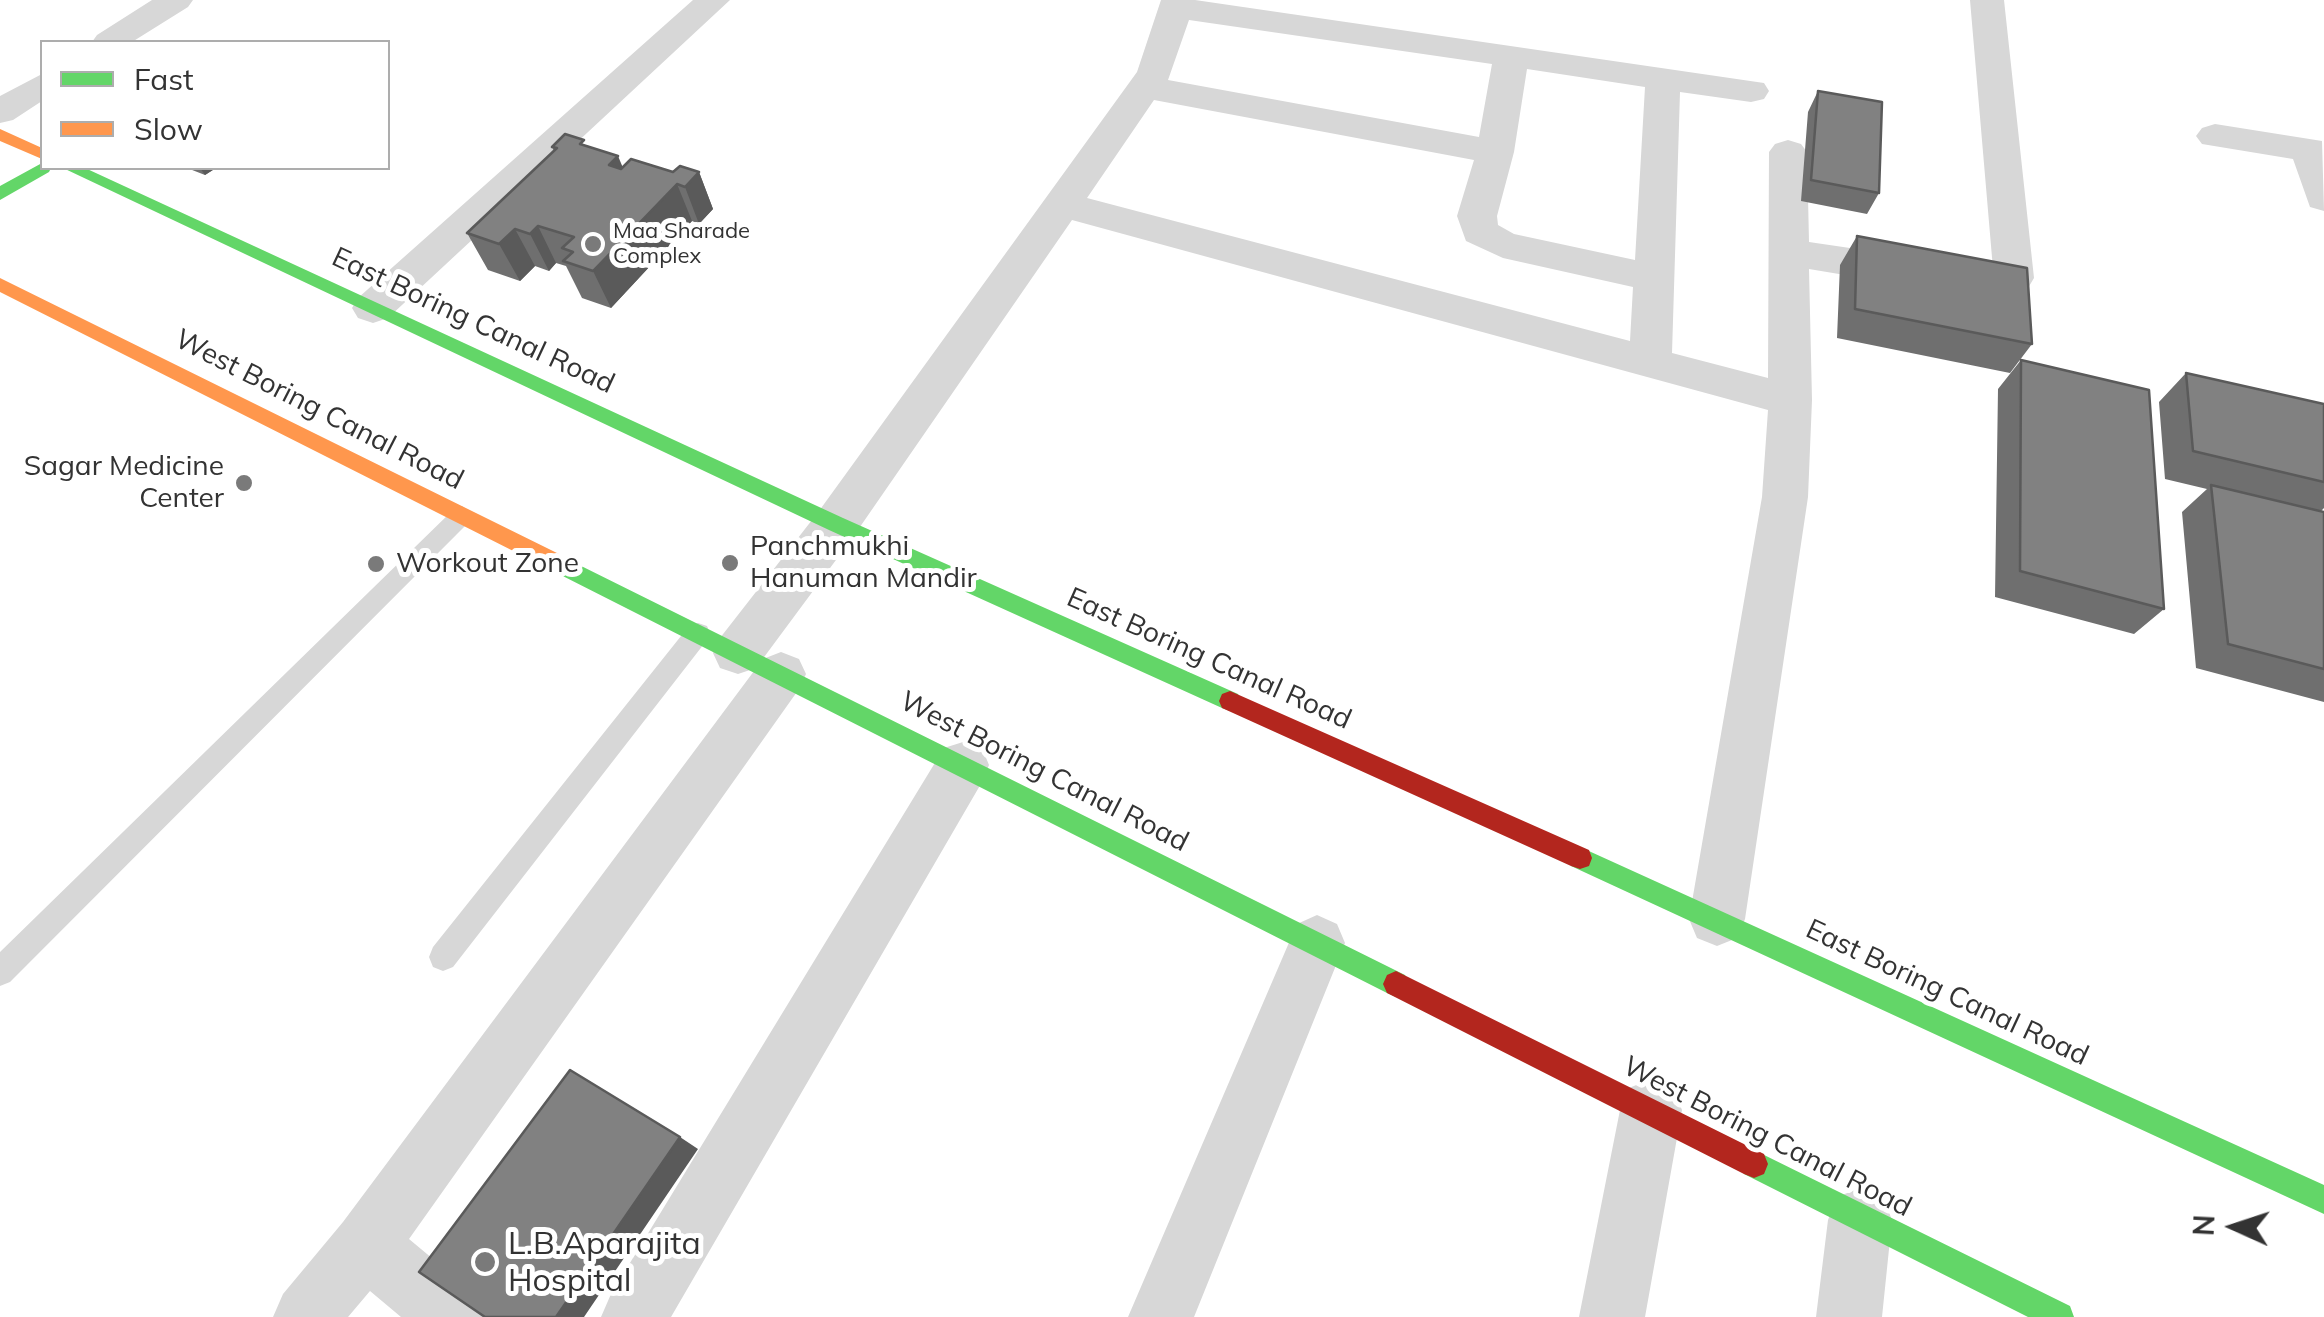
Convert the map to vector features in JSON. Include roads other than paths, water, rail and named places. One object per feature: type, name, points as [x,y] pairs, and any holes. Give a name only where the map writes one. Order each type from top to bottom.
[{"type":"main road","points":[[0,134],[40,153]]},
{"type":"main road","points":[[0,194],[40,169]]},
{"type":"main road","name":"East Boring Canal Road","points":[[76,170],[836,524],[1717,919],[2324,1200]]},
{"type":"main road","name":"West Boring Canal Road","points":[[0,284],[2059,1317]]},
{"type":"street","points":[[112,40],[176,0]]},
{"type":"street","points":[[373,308],[713,0]]},
{"type":"street","points":[[1788,252],[1983,284],[2011,283],[2014,278],[1988,0]]},
{"type":"street","points":[[306,1317],[366,1245],[760,664],[836,524],[1155,72],[1177,4],[1751,92]]},
{"type":"street","points":[[1511,57],[1495,152],[1477,216],[1480,232],[1488,240],[1654,278]]},
{"type":"street","points":[[1650,362],[1663,80]]},
{"type":"street","points":[[0,112],[40,86]]},
{"type":"street","points":[[1145,87],[1495,152]]},
{"type":"street","points":[[2214,136],[2309,149],[2324,198]]},
{"type":"street","points":[[1717,919],[1785,496],[1790,400],[1788,152]]},
{"type":"street","points":[[1062,204],[1790,400]]},
{"type":"street","points":[[634,1317],[962,765]]},
{"type":"street","points":[[1161,1317],[1317,942]]},
{"type":"street","points":[[1612,1317],[1651,1110]]},
{"type":"street","points":[[1850,1317],[1860,1220]]},
{"type":"street","points":[[366,1245],[452,1317]]},
{"type":"lane","points":[[0,972],[462,515]]},
{"type":"lane","points":[[443,956],[698,633]]},
{"type":"place","name":"Maa Sharade Complex","points":[[593,244]]},
{"type":"place","name":"Sagar Medicine Center","points":[[244,483]]},
{"type":"place","name":"Panchmukhi Hanuman Mandir","points":[[730,563]]},
{"type":"place","name":"Workout Zone","points":[[376,564]]},
{"type":"place","name":"L.B.Aparajita Hospital","points":[[485,1262]]}]
